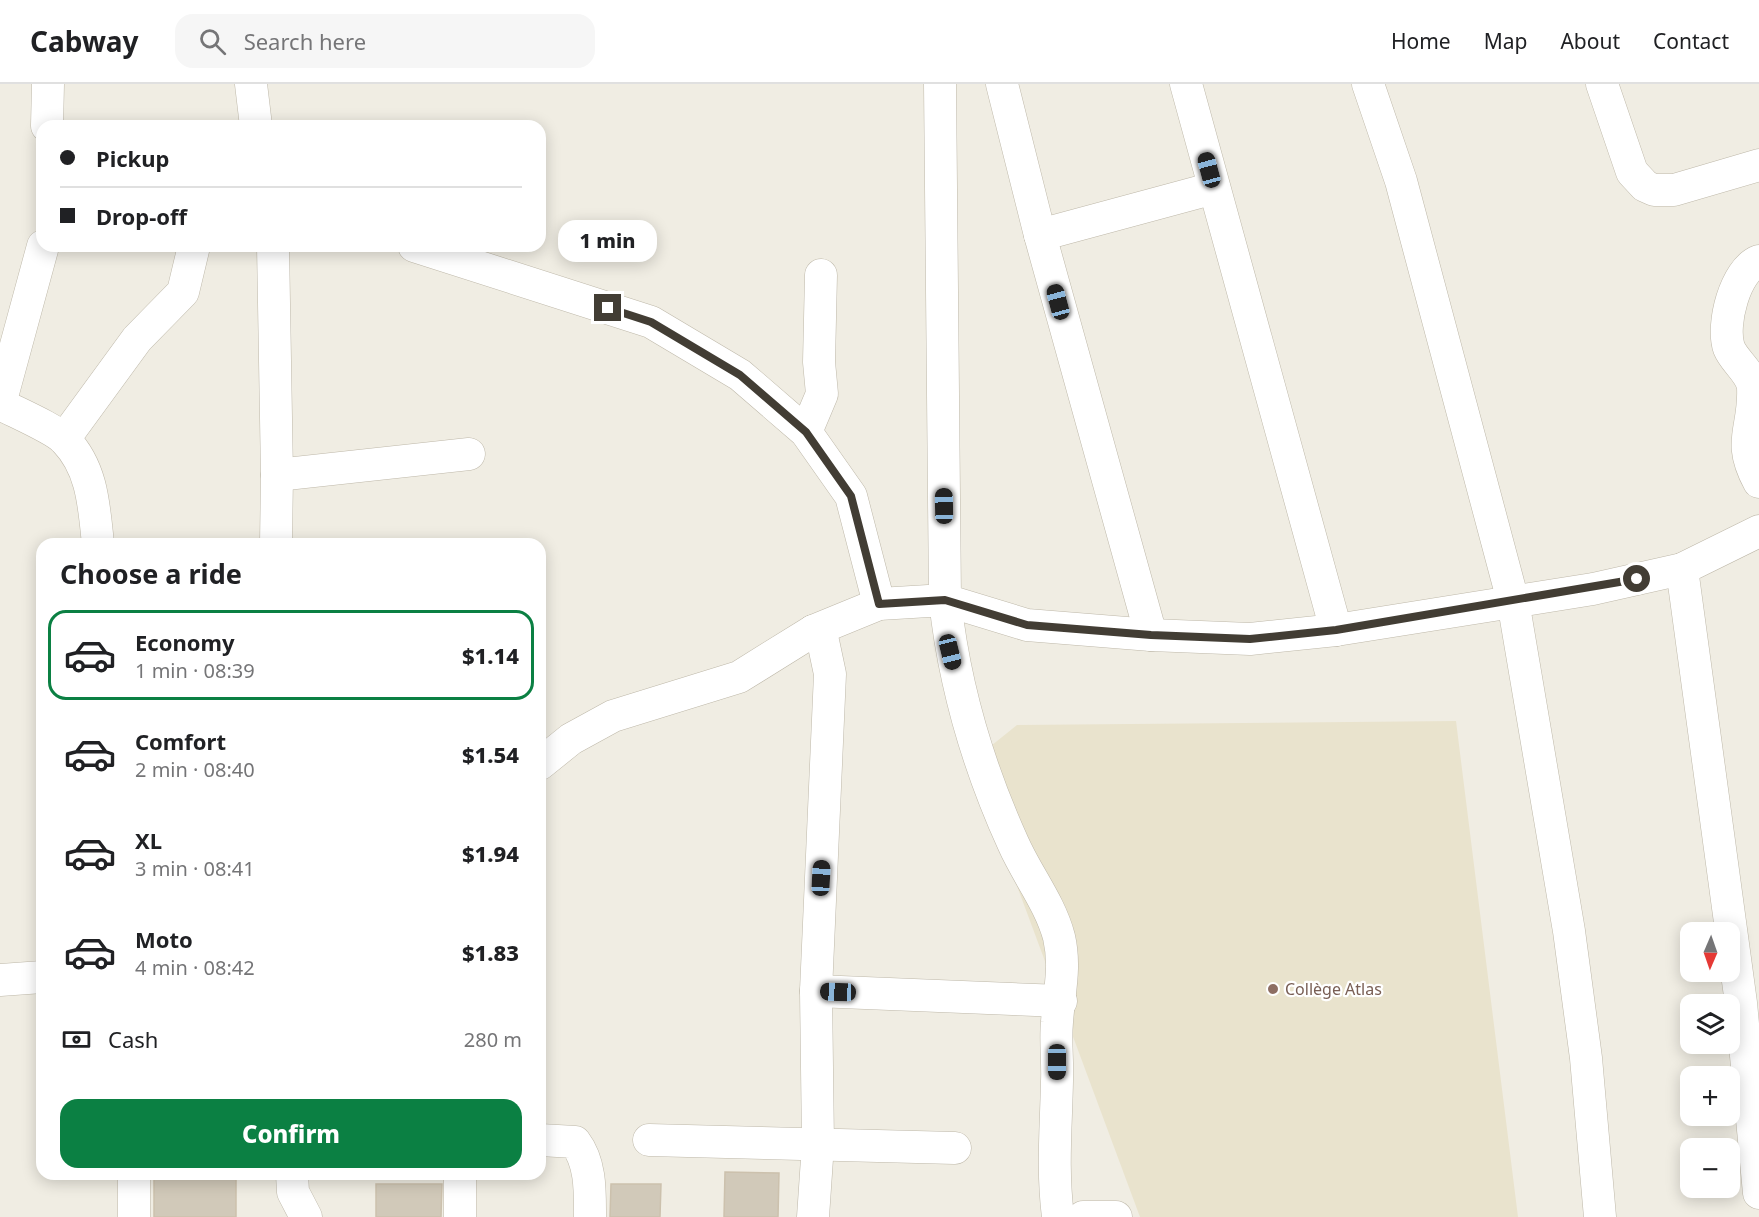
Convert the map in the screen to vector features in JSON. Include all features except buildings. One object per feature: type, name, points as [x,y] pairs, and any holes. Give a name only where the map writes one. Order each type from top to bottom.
[{"type":"street","points":[[47,120],[48,84]]},
{"type":"street","points":[[251,84],[255,120]]},
{"type":"street","points":[[940,84],[945,600],[950,652],[968,723],[988,784],[1014,845],[1041,893],[1058,935],[1064,969],[1057,1022],[1053,1176],[1058,1217]]},
{"type":"street","points":[[1002,84],[1040,235],[1151,635]]},
{"type":"street","points":[[1186,84],[1336,630]]},
{"type":"street","points":[[1368,84],[1401,181],[1513,602],[1570,943],[1586,1058],[1600,1217]]},
{"type":"street","points":[[1602,84],[1632,172],[1645,186],[1654,190],[1674,190],[1759,165]]},
{"type":"street","points":[[1040,235],[1214,188]]},
{"type":"street","points":[[41,252],[0,404],[64,439],[85,468],[92,492],[97,538]]},
{"type":"street","points":[[64,439],[137,339],[183,292],[193,252]]},
{"type":"street","points":[[273,252],[276,538]]},
{"type":"street","points":[[433,252],[651,322],[740,375],[806,432],[851,496],[879,604]]},
{"type":"street","points":[[1759,261],[1742,275],[1728,318],[1729,347],[1753,384],[1752,414],[1746,445],[1750,465],[1759,482]]},
{"type":"street","points":[[806,432],[822,394],[819,362],[821,275]]},
{"type":"street","points":[[277,475],[469,454]]},
{"type":"street","points":[[546,759],[571,739],[614,717],[740,677],[813,631],[879,604],[945,600],[1027,625],[1151,635],[1250,639],[1336,630],[1593,589],[1682,569],[1759,531]]},
{"type":"street","points":[[1682,569],[1741,1003],[1759,1193]]},
{"type":"street","points":[[813,631],[823,641],[830,674],[816,991],[818,1144],[813,1217]]},
{"type":"street","points":[[0,980],[36,977]]},
{"type":"street","points":[[816,991],[1061,1001]]},
{"type":"street","points":[[546,1140],[575,1142],[583,1152],[588,1172],[590,1217]]},
{"type":"street","points":[[649,1140],[955,1148]]},
{"type":"street","points":[[134,1180],[134,1217]]},
{"type":"street","points":[[292,1180],[293,1191],[306,1217]]},
{"type":"street","points":[[459,1217],[460,1180]]},
{"type":"street","points":[[1083,1217],[1116,1217]]},
{"type":"shaded area","name":"Collège Atlas","points":[[1456,721],[1518,1217],[1140,1217],[971,762],[1017,725]]},
{"type":"place","name":"Collège Atlas","points":[[1273,989]]},
{"type":"route","points":[[608,308],[651,322],[740,375],[806,432],[851,496],[879,604],[945,600],[1027,625],[1151,635],[1250,639],[1336,630],[1593,589],[1637,579]]}]
